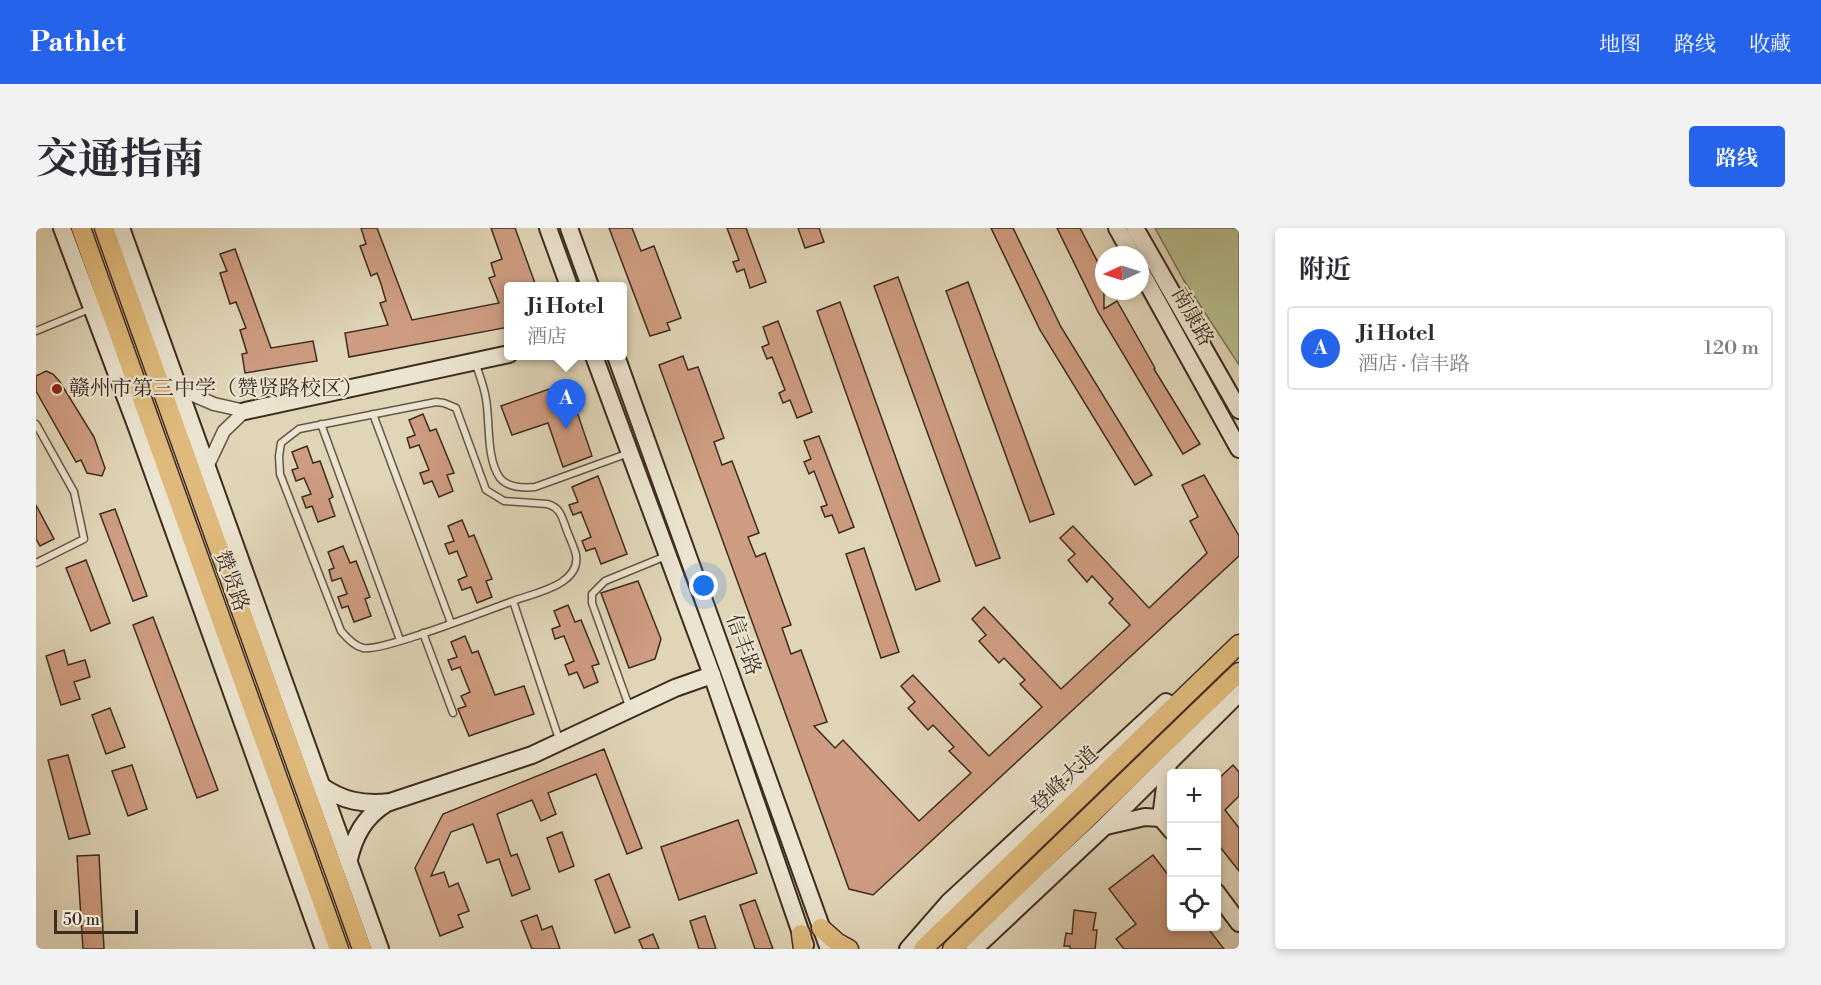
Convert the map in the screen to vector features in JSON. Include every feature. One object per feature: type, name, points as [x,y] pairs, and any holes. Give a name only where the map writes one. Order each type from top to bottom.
[{"type":"main road","name":"赞贤路","points":[[81,228],[339,949]]},
{"type":"main road","name":"赞贤路","points":[[104,228],[362,949]]},
{"type":"main road","name":"登峰大道","points":[[923,949],[1239,644]]},
{"type":"main road","name":"登峰大道","points":[[952,949],[1239,672]]},
{"type":"main road","points":[[821,928],[838,943],[849,949]]},
{"type":"street","points":[[62,228],[324,949]]},
{"type":"street","points":[[122,228],[380,949]]},
{"type":"street","points":[[548,228],[568,282]]},
{"type":"street","points":[[569,228],[589,282]]},
{"type":"street","points":[[1117,228],[1127,246]]},
{"type":"street","name":"南康路","points":[[1135,228],[1239,410]]},
{"type":"street","name":"南康路","points":[[1149,286],[1239,449]]},
{"type":"street","points":[[179,389],[214,404],[245,411],[504,355]]},
{"type":"street","name":"信丰路","points":[[595,360],[712,675],[803,944]]},
{"type":"street","name":"信丰路","points":[[617,360],[829,949]]},
{"type":"street","points":[[207,467],[224,431],[245,411]]},
{"type":"street","points":[[908,949],[949,902],[1239,634]]},
{"type":"street","points":[[348,863],[354,842],[364,823],[372,812],[390,802],[532,755],[675,688],[712,675]]},
{"type":"street","points":[[974,949],[1105,826],[1239,693]]},
{"type":"street","points":[[1105,826],[1145,817],[1166,824],[1168,763]]},
{"type":"street","points":[[320,785],[348,800],[366,803],[390,802]]},
{"type":"street","points":[[1221,899],[1239,923]]},
{"type":"lane","points":[[36,331],[92,308]]},
{"type":"lane","points":[[475,361],[486,398],[494,462],[501,479],[511,485],[535,488],[630,453]]},
{"type":"lane","points":[[436,402],[456,408],[486,490],[504,501],[553,506],[561,513],[576,556],[576,568],[564,582],[423,633],[371,648],[362,648],[348,639],[341,631],[280,474],[279,456],[281,443],[299,429],[373,414],[436,402]]},
{"type":"lane","points":[[373,414],[451,623]]},
{"type":"lane","points":[[36,424],[74,492],[84,539],[36,562]]},
{"type":"lane","points":[[321,424],[400,640]]},
{"type":"lane","points":[[630,709],[592,603],[592,594],[605,581],[667,555]]},
{"type":"lane","points":[[513,601],[560,742]]},
{"type":"lane","points":[[423,633],[453,713]]},
{"type":"green space","points":[[1155,228],[1239,228],[1239,365],[1183,279]]},
{"type":"building","points":[[361,228],[377,228],[412,320],[499,303],[489,278],[495,276],[491,263],[502,259],[491,228],[515,228],[535,282],[504,282],[504,328],[349,357],[345,333],[388,325],[380,303],[386,301],[381,284],[377,273],[371,276],[360,246],[366,244]]},
{"type":"building","points":[[609,228],[632,228],[641,251],[654,246],[681,318],[667,323],[670,330],[650,336]]},
{"type":"building","points":[[727,228],[746,228],[766,282],[750,288],[744,269],[737,272],[733,262],[739,260]]},
{"type":"building","points":[[798,228],[819,228],[824,242],[805,248]]},
{"type":"building","points":[[991,228],[1013,228],[1061,327],[1152,475],[1135,485],[1040,330]]},
{"type":"building","points":[[1057,228],[1080,228],[1095,257],[1095,300],[1104,300],[1104,309],[1117,301],[1154,369],[1200,444],[1183,454],[1098,312]]},
{"type":"building","points":[[235,249],[271,348],[313,341],[317,361],[245,373],[242,354],[247,353],[240,330],[246,328],[236,302],[230,304],[220,273],[227,271],[220,254]]},
{"type":"building","points":[[898,277],[1000,558],[976,566],[874,286]]},
{"type":"building","points":[[968,282],[1054,514],[1030,522],[946,291]]},
{"type":"building","points":[[840,302],[940,581],[916,590],[817,311]]},
{"type":"building","points":[[778,321],[812,412],[797,418],[790,400],[783,403],[779,393],[785,390],[772,357],[767,359],[762,347],[769,344],[763,327]]},
{"type":"building","points":[[683,356],[688,370],[698,367],[724,438],[714,442],[722,465],[732,461],[759,533],[748,537],[756,557],[765,553],[791,625],[782,628],[791,654],[801,650],[827,722],[814,726],[835,748],[843,740],[919,821],[971,773],[949,751],[954,747],[933,725],[928,730],[908,708],[915,702],[901,686],[913,675],[989,756],[1042,707],[1020,684],[1025,680],[1004,658],[999,663],[979,641],[986,635],[972,619],[984,607],[1061,689],[1130,625],[1109,603],[1113,599],[1092,576],[1087,582],[1068,560],[1075,554],[1060,538],[1073,526],[1149,608],[1207,553],[1190,521],[1198,517],[1182,485],[1204,475],[1239,536],[1239,556],[873,895],[849,889],[659,365]]},
{"type":"building","points":[[46,371],[53,374],[60,382],[94,437],[105,468],[102,476],[87,473],[81,460],[76,462],[36,391],[36,376]]},
{"type":"building","points":[[552,388],[572,397],[592,456],[563,467],[548,423],[512,435],[501,406]]},
{"type":"building","points":[[423,414],[430,431],[436,429],[454,473],[447,475],[453,491],[439,497],[432,481],[424,484],[420,473],[429,470],[419,445],[410,448],[407,438],[415,435],[409,420]]},
{"type":"building","points":[[819,436],[854,527],[839,533],[832,515],[825,517],[821,507],[827,505],[814,471],[809,474],[804,462],[811,459],[804,441]]},
{"type":"building","points":[[307,446],[313,463],[320,461],[333,497],[329,499],[335,516],[318,522],[312,506],[306,508],[302,497],[311,494],[304,478],[296,481],[292,470],[298,468],[292,452]]},
{"type":"building","points":[[598,476],[627,554],[601,564],[595,548],[586,551],[582,541],[591,537],[581,512],[573,515],[569,505],[578,502],[572,487]]},
{"type":"building","points":[[36,505],[54,539],[40,546],[36,539]]},
{"type":"building","points":[[115,509],[147,596],[133,601],[100,514]]},
{"type":"building","points":[[462,520],[469,537],[474,535],[492,579],[486,581],[492,597],[477,603],[471,587],[462,590],[458,580],[467,576],[457,551],[449,554],[445,544],[454,541],[448,526]]},
{"type":"building","points":[[343,546],[350,563],[356,561],[370,597],[365,599],[371,616],[354,622],[348,606],[342,608],[338,597],[347,594],[341,578],[332,581],[329,570],[334,568],[328,552]]},
{"type":"building","points":[[864,548],[899,652],[881,658],[846,554]]},
{"type":"building","points":[[86,560],[110,623],[91,631],[66,568]]},
{"type":"building","points":[[638,581],[661,639],[655,659],[629,668],[601,593]]},
{"type":"building","points":[[568,605],[575,622],[581,620],[599,664],[592,666],[598,682],[584,688],[577,672],[569,675],[565,665],[574,661],[564,636],[555,639],[552,629],[560,626],[554,611]]},
{"type":"building","points":[[153,617],[218,790],[197,798],[133,625]]},
{"type":"building","points":[[465,636],[472,653],[478,651],[495,695],[524,686],[534,714],[469,736],[458,709],[466,706],[461,696],[470,692],[460,667],[452,670],[448,660],[457,657],[451,642]]},
{"type":"building","points":[[64,650],[68,665],[85,660],[90,677],[74,682],[80,699],[61,705],[46,656]]},
{"type":"building","points":[[110,708],[125,747],[106,754],[92,715]]},
{"type":"building","points":[[604,749],[642,848],[627,854],[596,774],[548,793],[556,814],[541,821],[532,800],[497,814],[511,856],[517,854],[530,889],[512,896],[499,859],[487,863],[473,824],[451,832],[431,876],[444,872],[449,887],[458,883],[469,911],[458,915],[463,927],[440,936],[415,868],[443,814]]},
{"type":"building","points":[[68,755],[90,834],[69,839],[48,760]]},
{"type":"building","points":[[132,765],[147,809],[128,816],[112,771]]},
{"type":"building","points":[[1233,765],[1239,772],[1239,796],[1225,810],[1239,828],[1239,871],[1221,848],[1221,776]]},
{"type":"building","points":[[738,820],[757,873],[679,900],[661,847]]},
{"type":"building","points":[[562,832],[574,866],[559,872],[547,838]]},
{"type":"building","points":[[99,855],[104,949],[83,949],[77,856]]},
{"type":"building","points":[[1153,855],[1167,873],[1167,931],[1210,931],[1224,949],[1124,949],[1116,939],[1136,924],[1109,889]]},
{"type":"building","points":[[609,874],[630,927],[615,933],[595,880]]},
{"type":"building","points":[[755,900],[773,949],[755,949],[740,905]]},
{"type":"building","points":[[1074,910],[1096,913],[1093,930],[1097,930],[1095,949],[1070,949],[1070,946],[1064,946],[1066,933],[1072,934]]},
{"type":"building","points":[[537,915],[542,930],[552,926],[560,949],[532,949],[521,921]]},
{"type":"building","points":[[705,916],[716,949],[699,949],[690,921]]},
{"type":"building","points":[[653,934],[659,949],[643,949],[639,940]]},
{"type":"place","name":"赣州市第三中学（赞贤路校区）","points":[[57,389]]},
{"type":"place","name":"Ji Hotel","points":[[566,429]]}]
